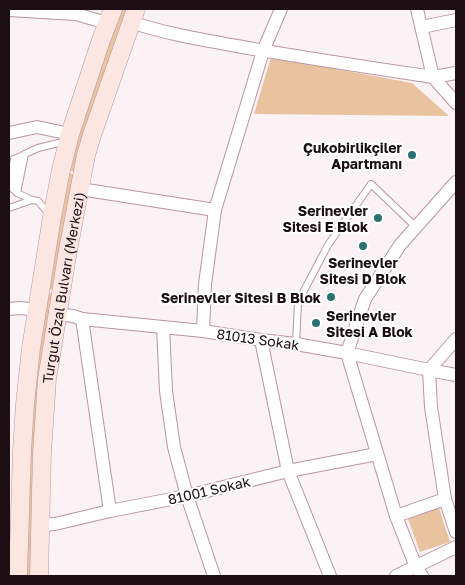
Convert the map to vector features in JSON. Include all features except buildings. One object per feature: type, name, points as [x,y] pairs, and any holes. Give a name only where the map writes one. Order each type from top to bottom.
[{"type":"main road","name":"Turgut Özal Bulvarı (Merkezi)","points":[[18,576],[14,528],[25,404],[30,358],[52,217],[69,137],[110,16]]},
{"type":"main road","name":"Turgut Özal Bulvarı (Merkezi)","points":[[40,576],[44,423],[50,354],[80,189],[92,135],[134,16]]},
{"type":"street","points":[[203,331],[205,284],[215,210],[263,51],[281,9]]},
{"type":"street","points":[[417,9],[434,77],[456,103]]},
{"type":"street","points":[[9,10],[110,16]]},
{"type":"street","points":[[134,16],[144,27],[263,51],[434,77],[456,73]]},
{"type":"street","points":[[422,27],[456,20]]},
{"type":"street","points":[[9,133],[38,128],[69,137]]},
{"type":"street","points":[[419,572],[396,516],[347,352],[365,299],[400,245],[456,182]]},
{"type":"street","points":[[80,189],[215,210]]},
{"type":"street","points":[[9,309],[38,310]]},
{"type":"street","name":"81013 Sokak","points":[[58,314],[82,319],[203,331],[296,344],[347,352],[456,375]]},
{"type":"street","points":[[82,319],[110,511]]},
{"type":"street","points":[[163,327],[166,391],[174,447],[187,496],[214,576]]},
{"type":"street","points":[[456,339],[429,370],[431,407],[446,499],[456,532]]},
{"type":"street","points":[[260,340],[288,471],[330,576]]},
{"type":"street","name":"81001 Sokak","points":[[40,524],[55,524],[187,496],[288,471],[377,454]]},
{"type":"street","points":[[396,516],[446,499]]},
{"type":"street","points":[[396,576],[419,572],[456,547]]},
{"type":"lane","points":[[9,165],[9,162],[17,157],[69,137]]},
{"type":"lane","points":[[12,188],[17,157]]},
{"type":"lane","points":[[12,188],[17,157]]},
{"type":"lane","points":[[296,344],[298,302],[328,245],[371,184],[416,227]]},
{"type":"lane","points":[[12,188],[32,200],[38,201],[52,217]]},
{"type":"lane","points":[[9,208],[32,200]]},
{"type":"shaded area","points":[[122,9],[128,9],[92,110],[75,172],[70,171],[93,89]]},
{"type":"shaded area","points":[[271,57],[412,83],[449,116],[254,114]]},
{"type":"shaded area","points":[[69,173],[74,174],[53,290],[49,289]]},
{"type":"shaded area","points":[[48,293],[53,294],[31,576],[26,576],[29,467],[35,376]]},
{"type":"shaded area","points":[[439,508],[450,542],[420,552],[408,519]]},
{"type":"place","name":"Çukobirlikçiler Apartmanı","points":[[412,155]]},
{"type":"place","name":"Serinevler Sitesi E Blok","points":[[378,218]]},
{"type":"place","name":"Serinevler Sitesi D Blok","points":[[363,246]]},
{"type":"place","name":"Serinevler Sitesi B Blok","points":[[331,297]]},
{"type":"place","name":"Serinevler Sitesi A Blok","points":[[316,323]]}]
